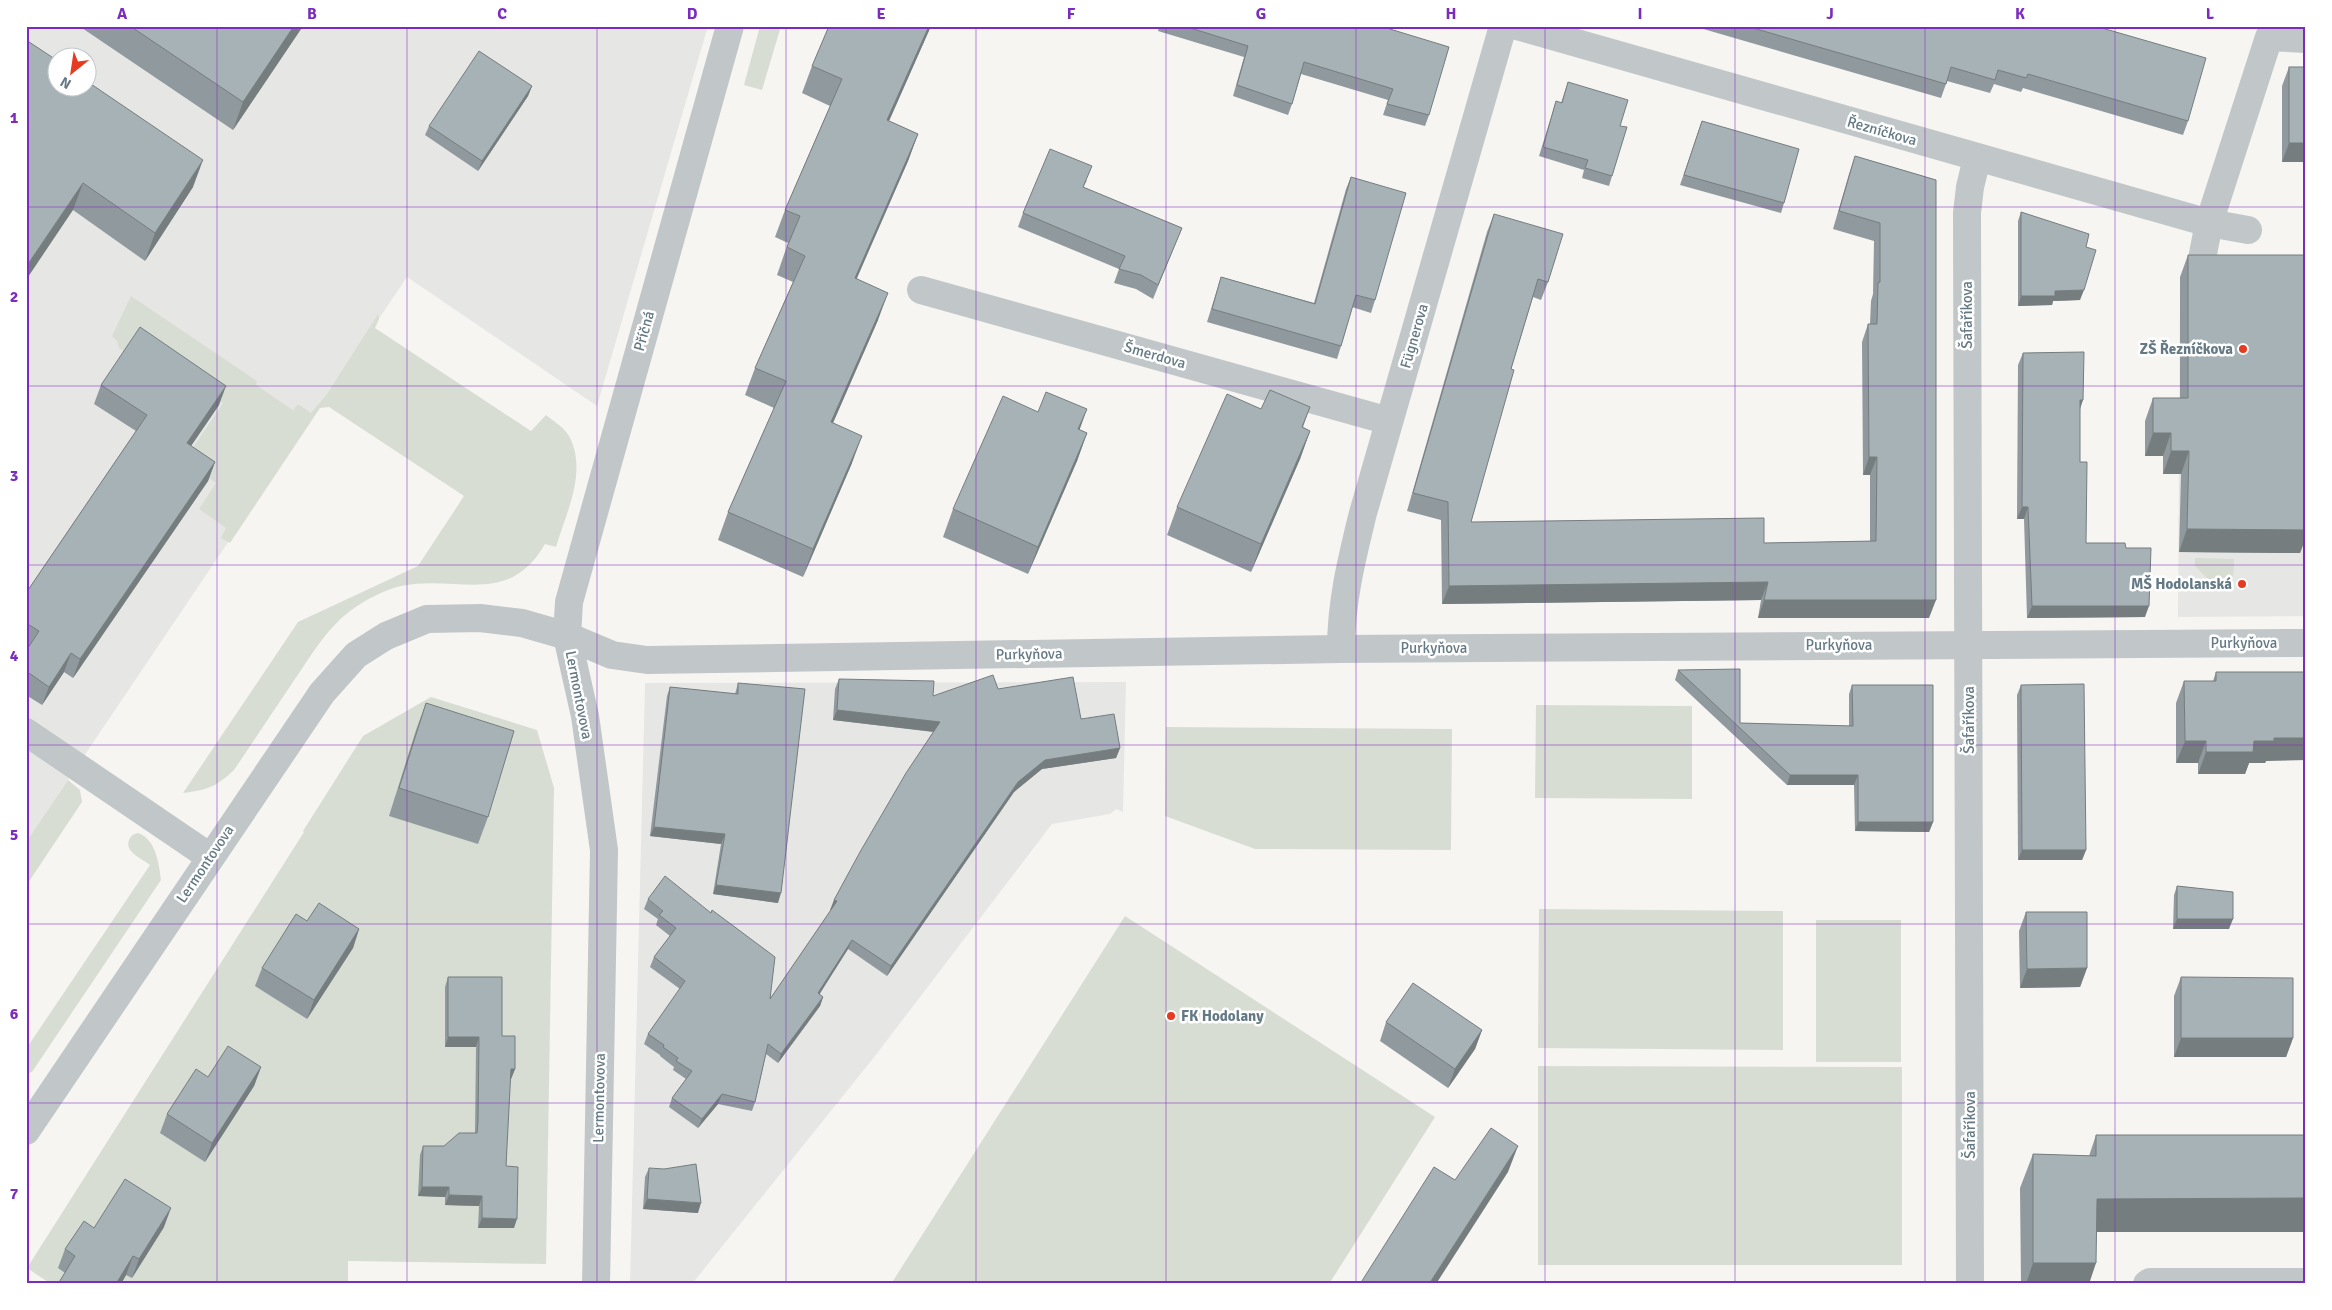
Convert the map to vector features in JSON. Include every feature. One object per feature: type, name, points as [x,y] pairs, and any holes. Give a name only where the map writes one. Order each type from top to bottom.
[{"type":"street","name":"Příčná","points":[[567,636],[569,602],[575,574],[730,26]]},
{"type":"street","name":"Fügnerova","points":[[1341,649],[1341,616],[1346,583],[1363,513],[1503,26]]},
{"type":"street","name":"Řezníčkova","points":[[1516,26],[2209,223],[2248,230]]},
{"type":"street","points":[[2202,259],[2209,223],[2270,37],[2306,39]]},
{"type":"street","name":"Šafaříkova","points":[[1970,1284],[1967,213],[1970,187],[1978,158]]},
{"type":"street","name":"Šmerdova","points":[[921,290],[1389,421]]},
{"type":"street","name":"Lermontovova","points":[[26,1131],[322,692],[356,655],[386,636],[427,619],[480,618],[522,623],[567,636],[585,716],[604,850],[596,1284]]},
{"type":"street","name":"Purkyňova","points":[[567,636],[612,654],[647,660],[1341,649],[2306,643]]},
{"type":"street","points":[[26,732],[210,857]]},
{"type":"street","points":[[2147,1284],[2150,1282],[2306,1282]]},
{"type":"shaded area","points":[[26,26],[708,26],[597,406],[407,277],[26,842]]},
{"type":"shaded area","points":[[760,26],[781,26],[762,90],[744,85]]},
{"type":"shaded area","name":"ZŠ Řezníčkova","points":[[2180,277],[2306,277],[2306,616],[2178,617]]},
{"type":"shaded area","points":[[131,296],[257,381],[256,385],[293,410],[298,404],[311,413],[327,394],[378,314],[379,319],[375,328],[531,431],[546,415],[569,436],[574,449],[576,463],[576,478],[570,506],[556,547],[545,544],[531,564],[515,576],[498,582],[480,584],[422,583],[401,586],[368,599],[341,619],[318,645],[234,770],[211,787],[183,793],[298,622],[418,566],[464,496],[329,407],[320,408],[230,543],[221,538],[226,528],[199,509],[216,483],[184,461],[223,403],[135,342],[126,353],[119,348],[117,341],[112,336]]},
{"type":"shaded area","points":[[2195,558],[2234,559],[2233,587],[2215,586],[2195,566]]},
{"type":"shaded area","points":[[1126,682],[1123,812],[1116,809],[1110,814],[1052,824],[875,1056],[692,1284],[630,1284],[645,683]]},
{"type":"shaded area","points":[[431,697],[537,730],[554,788],[546,1264],[348,1261],[348,1284],[51,1284],[27,1268],[363,736]]},
{"type":"shaded area","points":[[1536,705],[1692,706],[1692,799],[1535,798]]},
{"type":"shaded area","points":[[1166,727],[1452,729],[1451,850],[1255,849],[1165,816]]},
{"type":"shaded area","points":[[68,780],[80,790],[82,802],[26,886],[26,842]]},
{"type":"shaded area","points":[[138,833],[144,836],[153,846],[158,860],[161,880],[32,1072],[26,1074],[26,1049],[150,865],[135,855],[129,848],[130,838]]},
{"type":"shaded area","points":[[1539,909],[1783,911],[1783,1050],[1538,1048]]},
{"type":"shaded area","name":"FK Hodolany","points":[[1125,916],[1435,1117],[1329,1284],[891,1284]]},
{"type":"shaded area","points":[[1816,920],[1901,920],[1901,1062],[1816,1062]]},
{"type":"shaded area","points":[[1538,1066],[1902,1067],[1902,1265],[1538,1265]]},
{"type":"building","points":[[130,26],[294,26],[243,102]]},
{"type":"building","points":[[829,26],[929,26],[887,120],[918,134],[855,278],[888,293],[831,422],[862,436],[813,549],[728,512],[786,381],[755,368],[805,256],[787,247],[800,216],[785,210],[842,79],[812,66]]},
{"type":"building","points":[[1184,26],[1380,26],[1449,47],[1429,115],[1387,104],[1393,89],[1304,62],[1292,104],[1237,85],[1248,46]]},
{"type":"building","points":[[1746,26],[2095,26],[2206,58],[2188,121],[2028,74],[2026,78],[1998,70],[1995,80],[1951,67],[1946,84]]},
{"type":"building","points":[[26,40],[48,54],[48,98],[98,98],[98,89],[203,160],[155,233],[83,183],[26,267]]},
{"type":"building","points":[[479,51],[532,86],[482,161],[429,126]]},
{"type":"building","points":[[2289,67],[2306,67],[2306,143],[2289,143]]},
{"type":"building","points":[[1568,82],[1628,100],[1620,126],[1627,127],[1612,176],[1585,168],[1588,160],[1543,147],[1556,101],[1562,103]]},
{"type":"building","points":[[1702,121],[1799,149],[1784,203],[1684,175]]},
{"type":"building","points":[[1050,149],[1092,166],[1083,187],[1182,228],[1158,285],[1141,275],[1119,269],[1125,256],[1023,213]]},
{"type":"building","points":[[1855,156],[1936,180],[1936,600],[1764,600],[1768,582],[1449,586],[1448,502],[1413,493],[1494,214],[1563,234],[1548,282],[1538,279],[1511,369],[1514,370],[1471,522],[1764,518],[1764,543],[1876,541],[1877,457],[1869,457],[1868,324],[1877,324],[1878,283],[1880,282],[1880,223],[1839,211]]},
{"type":"building","points":[[1351,177],[1406,193],[1375,300],[1356,295],[1341,346],[1212,309],[1221,277],[1315,304]]},
{"type":"building","points":[[2021,212],[2089,234],[2086,247],[2096,250],[2084,290],[2055,291],[2055,296],[2021,296]]},
{"type":"building","name":"ZŠ Řezníčkova","points":[[2188,255],[2306,255],[2306,530],[2187,529],[2189,451],[2171,451],[2171,433],[2153,433],[2153,398],[2188,398]]},
{"type":"building","points":[[140,327],[226,386],[187,443],[215,462],[80,659],[71,653],[49,687],[26,671],[26,651],[39,631],[26,623],[26,593],[147,415],[101,385]]},
{"type":"building","points":[[2084,352],[2083,400],[2080,400],[2080,462],[2087,462],[2086,543],[2125,543],[2126,548],[2151,548],[2149,606],[2032,606],[2028,507],[2022,507],[2023,353]]},
{"type":"building","points":[[1270,390],[1310,407],[1302,427],[1310,431],[1261,544],[1177,507],[1227,394],[1261,409]]},
{"type":"building","points":[[1046,392],[1087,409],[1078,429],[1087,433],[1038,547],[953,509],[1003,396],[1038,412]]},
{"type":"building","points":[[1740,669],[1740,723],[1853,726],[1852,685],[1933,685],[1933,822],[1858,822],[1858,775],[1790,775],[1678,670]]},
{"type":"building","points":[[2216,672],[2306,672],[2306,738],[2274,738],[2274,741],[2254,741],[2253,752],[2206,752],[2206,741],[2185,741],[2184,681],[2216,681]]},
{"type":"building","points":[[993,675],[998,689],[1073,677],[1081,719],[1114,714],[1120,748],[1045,760],[1018,782],[891,966],[852,940],[818,993],[823,997],[781,1054],[768,1044],[755,1102],[722,1094],[702,1119],[672,1098],[692,1071],[676,1061],[678,1058],[648,1034],[685,981],[654,957],[676,928],[659,915],[663,911],[648,899],[665,876],[711,913],[712,910],[775,957],[770,999],[837,901],[834,900],[860,852],[906,773],[940,722],[837,710],[839,679],[934,681],[933,696]]},
{"type":"building","points":[[738,683],[805,689],[781,893],[716,885],[725,834],[654,827],[670,687],[738,694]]},
{"type":"building","points":[[2084,684],[2086,850],[2022,850],[2021,685]]},
{"type":"building","points":[[426,703],[514,731],[488,817],[399,788]]},
{"type":"building","points":[[2177,886],[2233,892],[2233,919],[2177,919]]},
{"type":"building","points":[[319,903],[359,929],[314,1000],[262,968],[296,914],[307,921]]},
{"type":"building","points":[[2026,912],[2087,912],[2087,968],[2027,969]]},
{"type":"building","points":[[448,977],[502,977],[502,1036],[515,1036],[515,1069],[511,1069],[506,1166],[518,1167],[517,1219],[482,1218],[482,1196],[449,1195],[449,1187],[422,1187],[423,1146],[444,1146],[459,1133],[477,1133],[479,1037],[448,1037]]},
{"type":"building","points":[[2181,977],[2293,978],[2293,1038],[2181,1038]]},
{"type":"building","points":[[1413,983],[1482,1030],[1455,1069],[1386,1022]]},
{"type":"building","points":[[228,1046],[261,1067],[212,1143],[167,1114],[196,1069],[208,1077]]},
{"type":"building","points":[[1491,1128],[1518,1146],[1429,1284],[1360,1284],[1434,1167],[1455,1180]]},
{"type":"building","points":[[2096,1135],[2306,1135],[2306,1198],[2097,1199],[2096,1263],[2033,1263],[2033,1154],[2096,1156]]},
{"type":"building","points":[[696,1164],[701,1203],[647,1199],[649,1168],[664,1169]]},
{"type":"building","points":[[125,1179],[171,1208],[139,1259],[133,1256],[116,1284],[58,1284],[75,1256],[65,1249],[84,1221],[94,1228]]},
{"type":"place","name":"ZŠ Řezníčkova","points":[[2243,349]]},
{"type":"place","name":"MŠ Hodolanská","points":[[2242,584]]},
{"type":"place","name":"FK Hodolany","points":[[1171,1016]]}]
